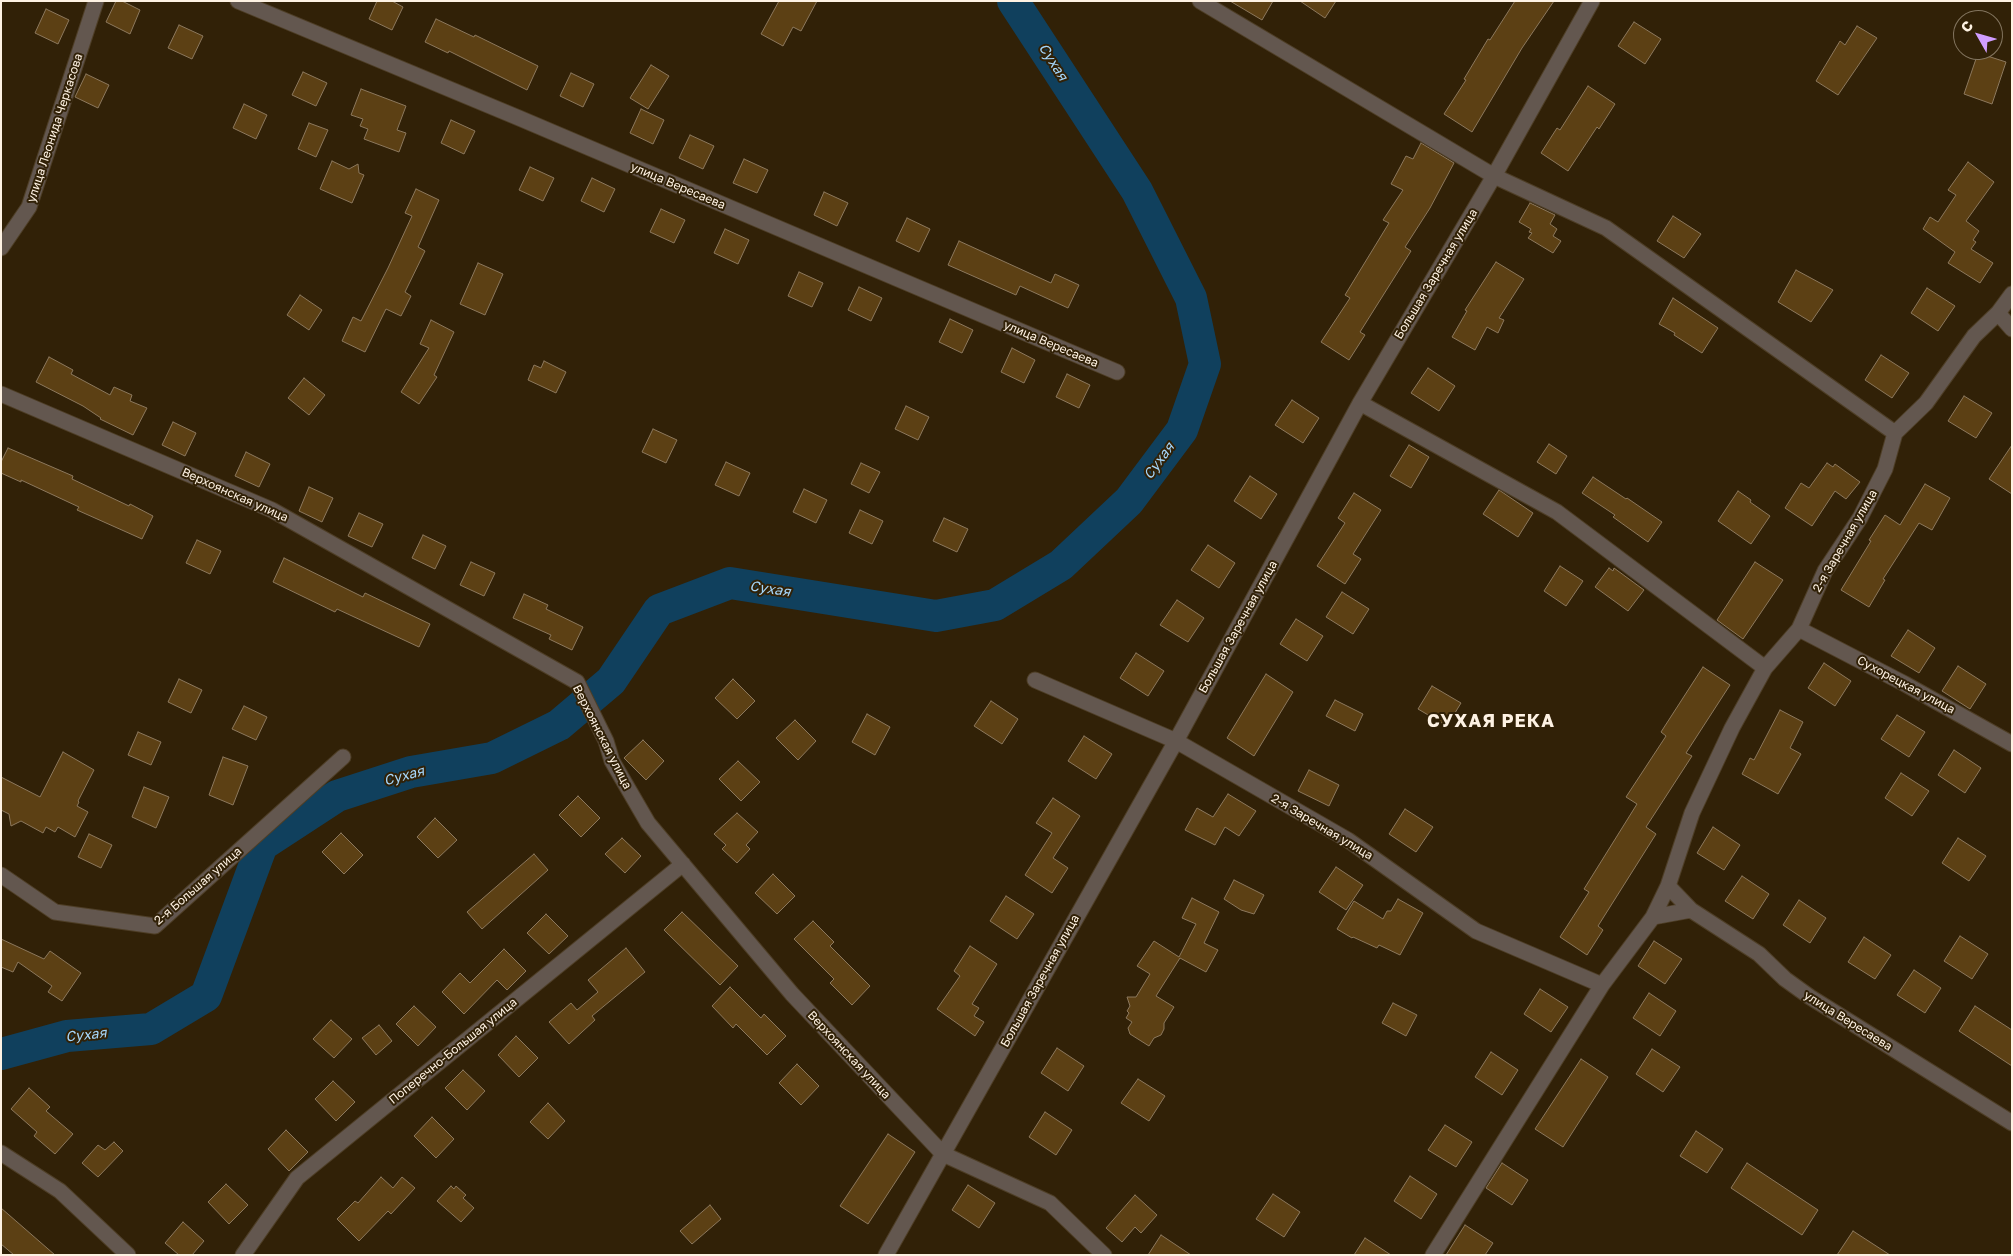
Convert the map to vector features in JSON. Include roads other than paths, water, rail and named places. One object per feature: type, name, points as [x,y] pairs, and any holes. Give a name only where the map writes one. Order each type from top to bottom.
[{"type":"street","name":"улица Леонида Черкасова","points":[[1,248],[28,207],[96,1]]},
{"type":"street","name":"улица Вересаева","points":[[238,1],[520,118],[1117,372]]},
{"type":"street","points":[[1200,1],[1494,176],[1606,228],[1895,433],[1926,403],[1974,336],[1998,313],[2012,294]]},
{"type":"street","name":"Большая Заречная улица","points":[[886,1255],[1176,741],[1360,403],[1494,176],[1592,1]]},
{"type":"street","points":[[1998,313],[2012,329]]},
{"type":"street","name":"Верхоянская улица","points":[[1,394],[272,510],[577,682],[606,741],[612,761],[648,822],[792,994],[942,1154],[1050,1203],[1104,1255]]},
{"type":"street","points":[[1360,403],[1558,512],[1766,668]]},
{"type":"street","name":"2-я Заречная улица","points":[[1433,1255],[1602,985],[1653,917],[1668,886],[1692,813],[1732,728],[1766,668],[1799,629],[1825,571],[1860,518],[1885,469],[1895,433]]},
{"type":"street","name":"Сухорецкая улица","points":[[1799,629],[1905,684],[2012,744]]},
{"type":"street","name":"2-я Заречная улица","points":[[1034,680],[1176,741],[1348,840],[1476,931],[1602,985]]},
{"type":"street","name":"2-я Большая улица","points":[[1,875],[55,912],[155,926],[343,757]]},
{"type":"street","name":"Поперечно-Большая улица","points":[[242,1255],[297,1178],[683,864]]},
{"type":"street","name":"улица Вересаева","points":[[1668,886],[1692,910],[1759,954],[1785,979],[1810,998],[2012,1123]]},
{"type":"street","points":[[1653,917],[1692,910]]},
{"type":"street","points":[[1,1153],[60,1191],[128,1255]]},
{"type":"waterway","name":"Сухая","points":[[1,1054],[67,1036],[151,1029],[206,996],[262,845],[337,796],[411,772],[492,758],[559,725],[611,681],[659,610],[730,583],[936,616],[995,605],[1061,565],[1129,501],[1182,430],[1205,364],[1191,298],[1137,191],[1013,1]]},
{"type":"district","name":"СУХАЯ РЕКА","points":[[1491,721]]}]
